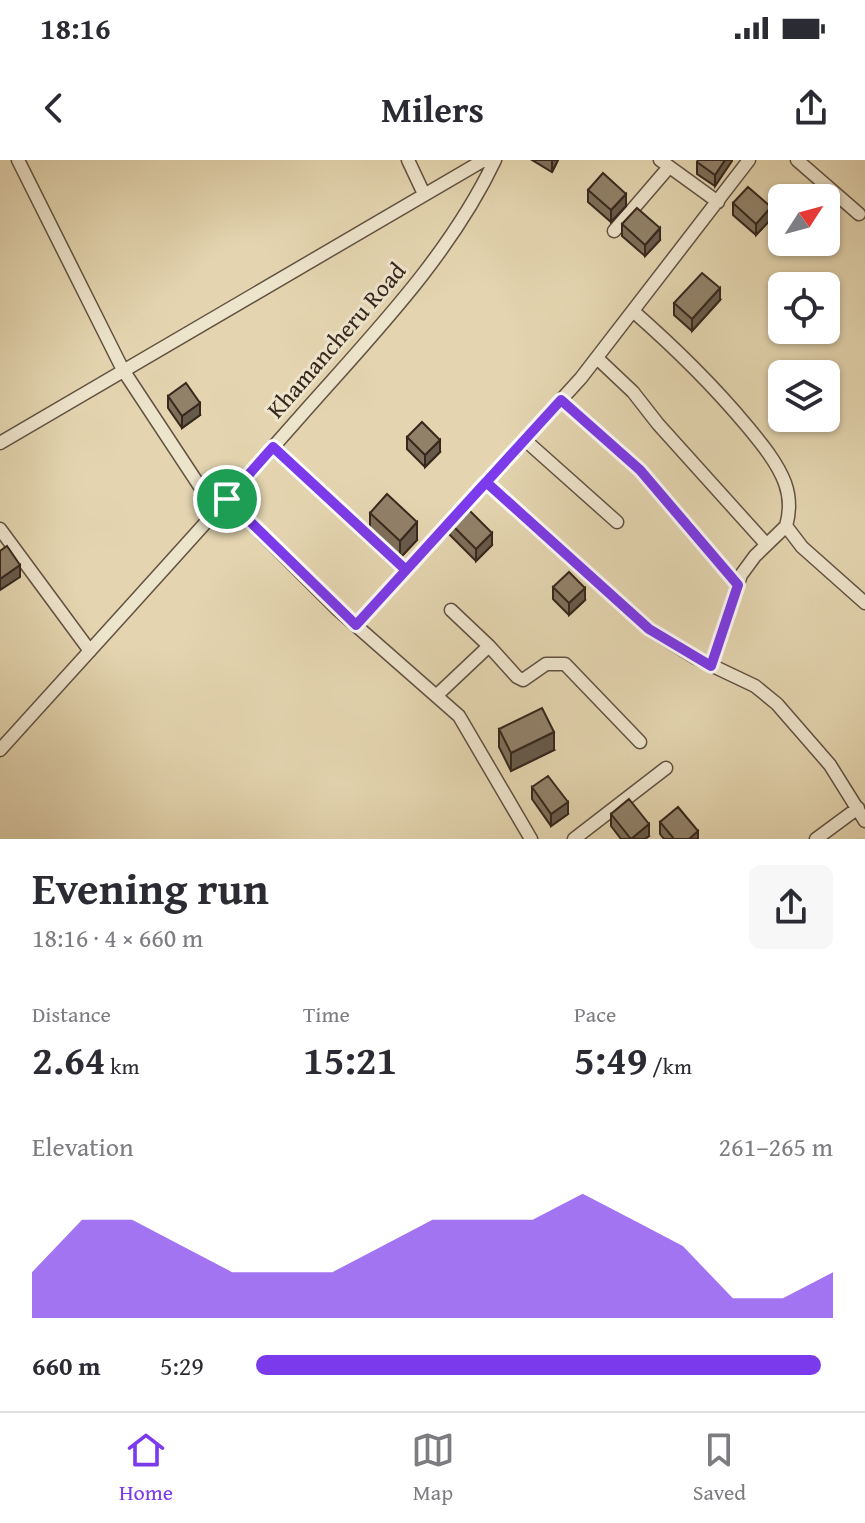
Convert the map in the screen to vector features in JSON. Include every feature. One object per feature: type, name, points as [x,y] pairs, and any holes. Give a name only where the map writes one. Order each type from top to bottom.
[{"type":"street","points":[[18,160],[123,370],[216,511]]},
{"type":"street","points":[[408,160],[424,194]]},
{"type":"street","points":[[0,443],[484,160]]},
{"type":"street","name":"Khamancheru Road","points":[[0,750],[412,289],[482,188],[495,160]]},
{"type":"street","points":[[356,625],[597,358],[749,160]]},
{"type":"street","points":[[797,160],[859,214]]},
{"type":"street","points":[[614,231],[664,164],[718,202]]},
{"type":"street","points":[[633,311],[715,389],[776,465],[785,483],[789,515],[786,526],[766,544],[741,575],[711,666]]},
{"type":"street","points":[[597,358],[633,392],[766,544]]},
{"type":"street","points":[[561,400],[640,470],[738,585]]},
{"type":"street","points":[[525,440],[617,522]]},
{"type":"street","points":[[273,447],[406,570]]},
{"type":"street","points":[[486,482],[649,629],[711,666],[755,686],[777,704],[830,765],[865,821]]},
{"type":"street","points":[[227,499],[356,625],[459,716],[531,839]]},
{"type":"street","points":[[786,526],[802,547],[865,603]]},
{"type":"street","points":[[0,529],[90,651]]},
{"type":"street","points":[[451,610],[523,680],[546,664],[565,664],[640,742]]},
{"type":"street","points":[[436,696],[489,646]]},
{"type":"street","points":[[574,839],[666,768]]},
{"type":"street","points":[[816,839],[858,808]]},
{"type":"building","points":[[698,160],[725,160],[715,175]]},
{"type":"building","points":[[603,173],[626,194],[611,210],[588,190]]},
{"type":"building","points":[[748,187],[768,204],[768,210],[756,224],[733,203]]},
{"type":"building","points":[[637,208],[660,228],[645,245],[622,224]]},
{"type":"building","points":[[702,273],[720,288],[692,319],[674,303]]},
{"type":"building","points":[[186,383],[200,403],[182,416],[168,396]]},
{"type":"building","points":[[422,422],[440,440],[425,455],[407,437]]},
{"type":"building","points":[[387,494],[417,522],[400,541],[370,513]]},
{"type":"building","points":[[463,504],[492,533],[476,549],[447,520]]},
{"type":"building","points":[[7,546],[20,565],[0,579],[0,551]]},
{"type":"building","points":[[569,572],[585,588],[569,603],[553,587]]},
{"type":"building","points":[[542,708],[554,732],[511,753],[499,729]]},
{"type":"building","points":[[548,776],[568,802],[551,814],[532,787]]},
{"type":"building","points":[[629,799],[649,824],[631,839],[611,814]]},
{"type":"building","points":[[678,807],[698,831],[689,839],[674,839],[660,822]]},
{"type":"route","points":[[227,499],[273,447],[406,570],[486,482],[649,629],[711,666],[738,585],[640,470],[561,400],[525,440],[486,482],[406,570],[356,625],[227,499]]}]
